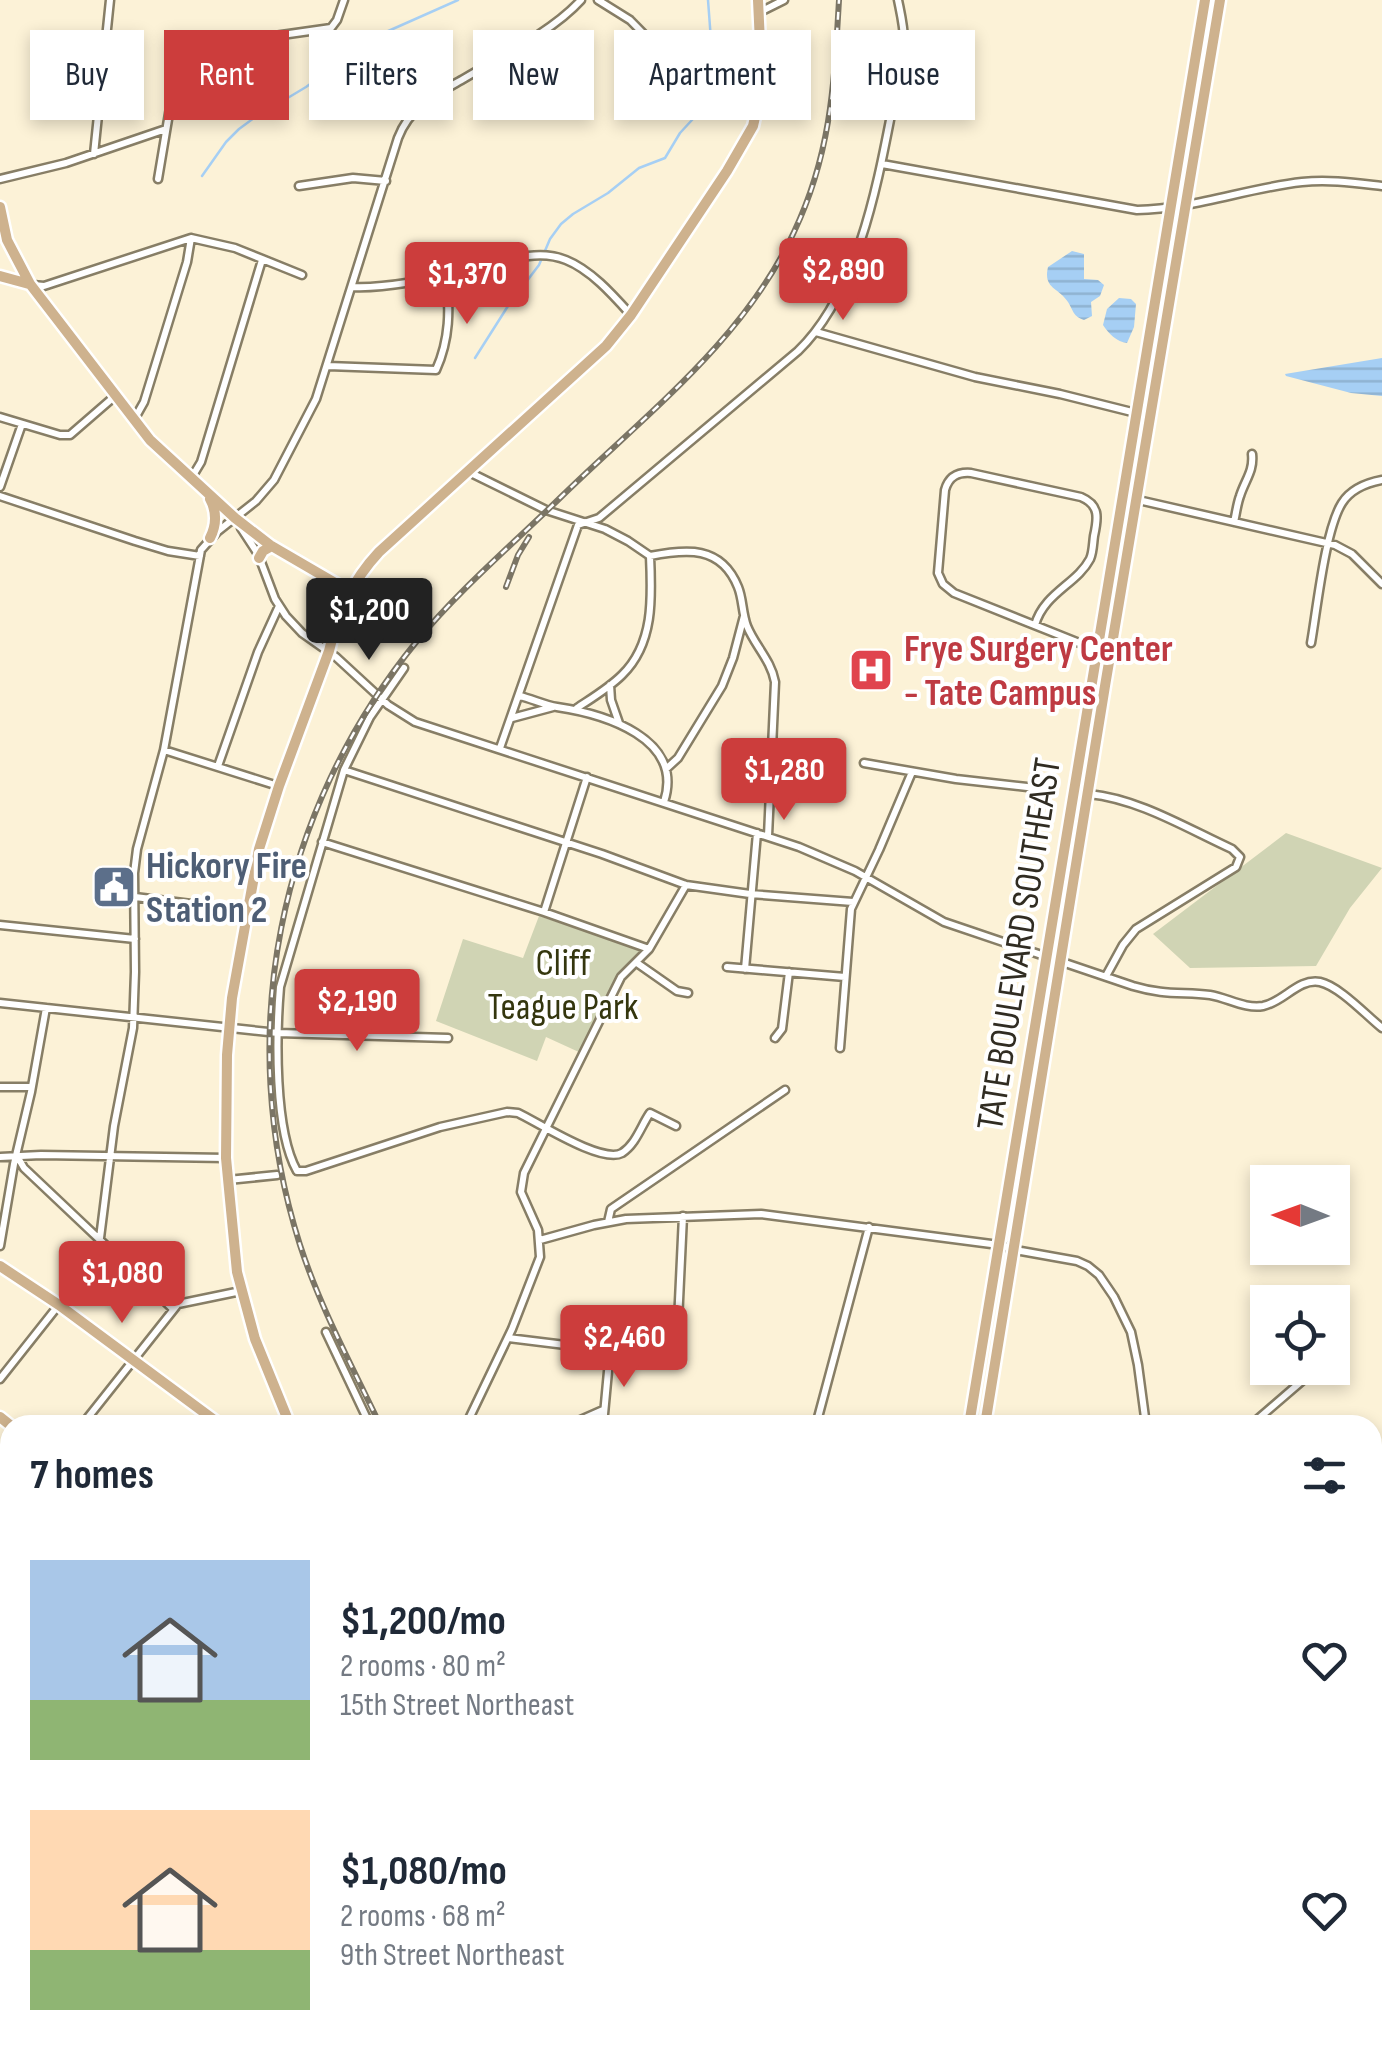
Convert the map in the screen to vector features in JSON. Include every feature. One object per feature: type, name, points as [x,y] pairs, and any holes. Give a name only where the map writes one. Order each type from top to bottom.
[{"type":"main road","name":"TATE BOULEVARD SOUTHEAST","points":[[972,1415],[1205,0]]},
{"type":"main road","name":"TATE BOULEVARD SOUTHEAST","points":[[987,1415],[1220,0]]},
{"type":"main road","points":[[286,1415],[255,1339],[233,1247],[226,1158],[228,1028],[260,849],[335,625],[349,591],[379,552],[599,354],[631,315],[742,148],[755,120]]},
{"type":"main road","points":[[0,208],[12,250],[30,284],[156,445],[234,518],[272,546],[349,591]]},
{"type":"main road","points":[[0,275],[11,266],[12,250]]},
{"type":"main road","points":[[0,275],[30,284]]},
{"type":"main road","points":[[206,494],[214,506],[216,521],[210,538]]},
{"type":"main road","points":[[259,558],[272,546]]},
{"type":"main road","points":[[0,1266],[207,1415]]},
{"type":"street","points":[[94,154],[110,0]]},
{"type":"street","points":[[158,180],[181,52],[322,31],[332,27],[344,0]]},
{"type":"street","points":[[0,1379],[95,1258],[100,1241],[134,1018],[135,863],[164,750],[204,544],[256,501],[274,480],[316,399],[400,132],[408,118],[418,107],[534,36],[581,0]]},
{"type":"street","points":[[598,0],[640,30]]},
{"type":"street","points":[[758,6],[784,0]]},
{"type":"street","points":[[500,748],[578,525],[599,518],[798,352],[829,311],[854,257],[882,164],[904,48],[898,0]]},
{"type":"street","points":[[0,179],[43,170],[167,128]]},
{"type":"street","points":[[882,164],[1145,210],[1303,182],[1382,186]]},
{"type":"street","points":[[299,186],[353,178],[386,181]]},
{"type":"street","points":[[134,419],[143,405],[191,238]]},
{"type":"street","points":[[30,284],[44,286],[191,238],[224,244],[302,275]]},
{"type":"street","points":[[352,287],[446,276],[528,256],[556,256],[586,271],[631,315]]},
{"type":"street","points":[[191,478],[201,462],[262,260]]},
{"type":"street","points":[[328,366],[436,370],[449,326],[446,276]]},
{"type":"street","points":[[816,332],[976,377],[1136,413]]},
{"type":"street","points":[[0,418],[60,435],[70,434],[116,395]]},
{"type":"street","points":[[0,487],[22,424]]},
{"type":"street","points":[[1234,522],[1253,464],[1252,454]]},
{"type":"street","points":[[469,472],[548,510],[615,533],[650,556],[682,550],[705,554],[732,576],[752,636],[774,674],[768,836]]},
{"type":"street","points":[[1036,625],[1043,607],[1091,557],[1098,516],[1094,505],[1086,499],[971,473],[955,475],[945,490],[938,566],[941,581],[954,592],[1096,650],[1110,654]]},
{"type":"street","points":[[1311,643],[1338,512],[1346,498],[1364,485],[1382,480]]},
{"type":"street","points":[[0,496],[135,541],[200,556]]},
{"type":"street","points":[[1123,496],[1330,543],[1352,554],[1382,584]]},
{"type":"street","points":[[234,518],[259,558],[279,606],[294,626],[415,722],[821,855],[944,922],[1158,993],[1210,996],[1256,1006],[1273,1003],[1304,984],[1318,982],[1337,990],[1382,1028]]},
{"type":"street","points":[[576,708],[626,671],[643,640],[652,608],[650,556]]},
{"type":"street","points":[[218,766],[258,652],[279,606]]},
{"type":"street","points":[[666,769],[678,758],[722,686],[744,616]]},
{"type":"street","points":[[404,668],[370,717],[344,770],[282,977],[273,1033],[282,1120],[288,1150],[298,1171],[440,1127],[507,1112],[518,1113],[593,1151],[616,1156],[629,1147],[652,1113],[676,1126]]},
{"type":"street","points":[[610,685],[619,724]]},
{"type":"street","points":[[520,696],[576,708],[631,730],[649,744],[666,769],[668,787],[664,802]]},
{"type":"street","points":[[510,718],[553,706]]},
{"type":"street","points":[[164,750],[280,786]]},
{"type":"street","points":[[864,764],[1036,788]]},
{"type":"street","points":[[344,770],[686,885],[853,902]]},
{"type":"street","points":[[840,1048],[853,902],[880,850],[912,772]]},
{"type":"street","points":[[544,912],[587,777]]},
{"type":"street","points":[[1089,794],[1138,806],[1232,849],[1240,857],[1236,867],[1136,929],[1106,976]]},
{"type":"street","points":[[744,969],[757,832]]},
{"type":"street","points":[[322,842],[649,949]]},
{"type":"street","points":[[471,1415],[538,1266],[540,1240],[536,1222],[520,1187],[524,1173],[621,977],[649,949],[686,885]]},
{"type":"street","points":[[135,897],[248,911]]},
{"type":"street","points":[[0,925],[135,939]]},
{"type":"street","points":[[637,962],[673,988],[688,993]]},
{"type":"street","points":[[727,967],[846,977]]},
{"type":"street","points":[[774,1038],[782,1030],[789,972]]},
{"type":"street","points":[[0,1003],[273,1033],[448,1038]]},
{"type":"street","points":[[0,1246],[46,1008]]},
{"type":"street","points":[[0,1087],[32,1087]]},
{"type":"street","points":[[608,1222],[611,1209],[785,1090]]},
{"type":"street","points":[[16,1156],[24,1168],[173,1309]]},
{"type":"street","points":[[0,1157],[226,1158]]},
{"type":"street","points":[[227,1180],[276,1175]]},
{"type":"street","points":[[540,1240],[638,1218],[761,1214],[999,1245],[1077,1261],[1099,1275],[1125,1318],[1133,1341],[1144,1415]]},
{"type":"street","points":[[508,1338],[671,1358],[677,1343],[683,1216]]},
{"type":"street","points":[[819,1415],[869,1227]]},
{"type":"street","points":[[90,1415],[178,1304],[241,1292]]},
{"type":"street","points":[[326,1332],[365,1415]]},
{"type":"street","points":[[603,1415],[610,1350]]},
{"type":"street","points":[[1263,1415],[1297,1385]]},
{"type":"street","points":[[592,1415],[603,1410]]},
{"type":"green space","points":[[1286,833],[1382,868],[1350,908],[1316,966],[1190,968],[1153,934]]},
{"type":"green space","name":"Cliff Teague Park","points":[[539,916],[641,950],[642,954],[625,966],[581,1053],[546,1037],[537,1061],[436,1021],[463,939],[523,958]]},
{"type":"water","points":[[1072,251],[1084,254],[1084,279],[1098,280],[1104,285],[1100,296],[1091,302],[1092,316],[1084,320],[1048,280],[1048,267]]},
{"type":"water","points":[[1119,298],[1131,299],[1136,304],[1134,327],[1127,343],[1113,337],[1103,325],[1107,309]]},
{"type":"water","points":[[1382,358],[1382,396],[1351,393],[1285,374]]},
{"type":"waterway","points":[[202,176],[226,142],[273,104],[306,87],[377,36],[458,0]]},
{"type":"waterway","points":[[708,0],[710,30]]},
{"type":"waterway","points":[[475,358],[539,265],[561,224],[639,168],[665,158],[692,120]]},
{"type":"railway","points":[[375,1415],[308,1268],[280,1166],[270,1086],[271,1006],[281,928],[301,851],[331,778],[369,707],[417,641],[469,585],[721,342],[773,271],[806,203],[823,147],[839,0]]},
{"type":"railway","points":[[506,587],[529,537]]},
{"type":"place","name":"Frye Surgery Center - Tate Campus","points":[[871,670]]},
{"type":"place","name":"Hickory Fire Station 2","points":[[114,887]]}]
